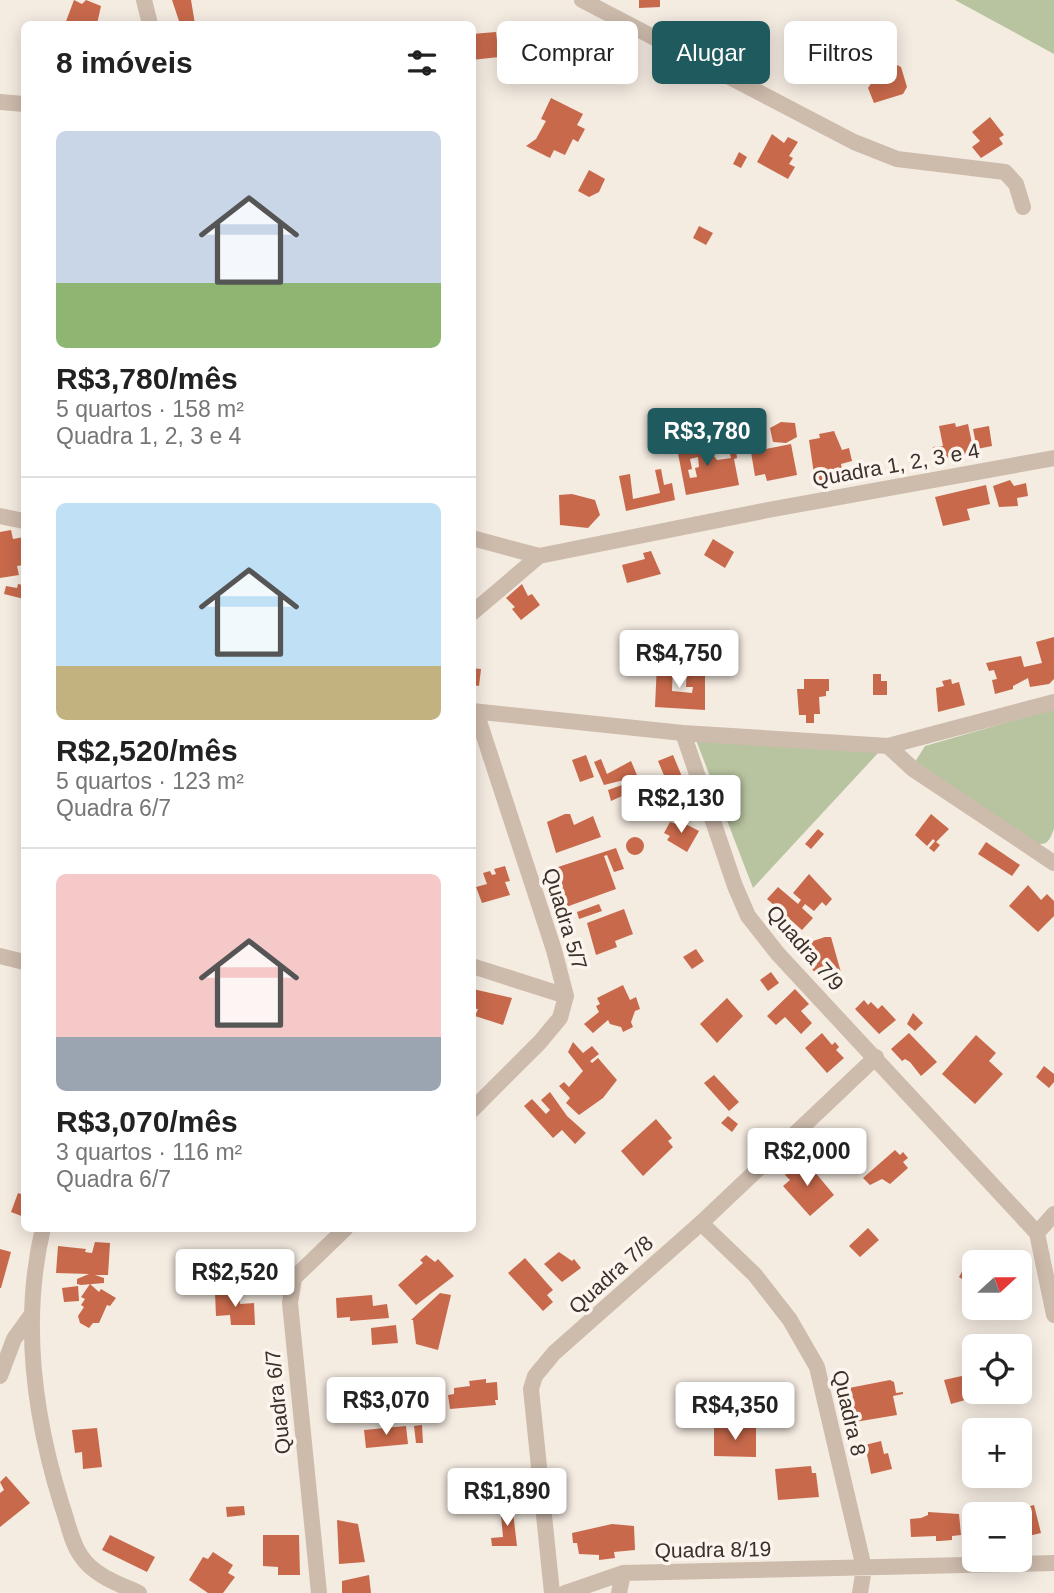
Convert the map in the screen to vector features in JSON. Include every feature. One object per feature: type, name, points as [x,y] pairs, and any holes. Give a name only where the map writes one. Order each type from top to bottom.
[{"type":"street","points":[[144,0],[148,21]]},
{"type":"street","points":[[582,0],[855,142],[897,159],[1005,172],[1016,184],[1023,207]]},
{"type":"street","points":[[0,102],[21,104]]},
{"type":"street","name":"Quadra 1, 2, 3 e 4","points":[[539,556],[1054,458]]},
{"type":"street","points":[[0,516],[21,520]]},
{"type":"street","points":[[476,539],[539,556]]},
{"type":"street","points":[[476,610],[539,556]]},
{"type":"street","points":[[476,712],[683,733],[888,746],[1054,702]]},
{"type":"street","name":"Quadra 5/7","points":[[476,718],[554,950],[566,996],[560,1018],[540,1042],[476,1106]]},
{"type":"street","name":"Quadra 7/9","points":[[683,733],[735,886],[748,916],[778,954],[876,1057],[1037,1236]]},
{"type":"street","points":[[888,746],[913,769],[1052,855]]},
{"type":"street","points":[[0,956],[21,961]]},
{"type":"street","points":[[476,967],[566,996]]},
{"type":"street","name":"Quadra 7/8","points":[[552,1593],[531,1389],[535,1377],[554,1353],[701,1223],[876,1057]]},
{"type":"street","points":[[1054,1214],[1037,1236],[1054,1315]]},
{"type":"street","name":"Quadra 8","points":[[701,1223],[755,1275],[790,1320],[817,1367],[864,1568]]},
{"type":"street","points":[[42,1232],[32,1314],[34,1392],[58,1494],[81,1556],[91,1567],[139,1593]]},
{"type":"street","name":"Quadra 6/7","points":[[319,1593],[290,1303],[294,1278],[341,1232]]},
{"type":"street","points":[[1037,1236],[1054,1244]]},
{"type":"street","points":[[0,1376],[14,1339],[32,1314]]},
{"type":"street","name":"Quadra 8/19","points":[[565,1593],[623,1573],[1054,1563]]},
{"type":"street","points":[[859,1593],[864,1568]]},
{"type":"street","points":[[619,1593],[623,1573]]},
{"type":"green space","points":[[955,0],[1054,0],[1054,54]]},
{"type":"green space","points":[[1054,709],[1054,829],[1045,843],[1038,844],[915,762],[925,746]]},
{"type":"green space","points":[[696,740],[879,752],[753,888]]},
{"type":"building","points":[[74,0],[82,4],[86,0],[101,6],[98,21],[66,21]]},
{"type":"building","points":[[172,0],[191,0],[194,21],[179,21]]},
{"type":"building","points":[[639,0],[660,0],[660,7],[639,8]]},
{"type":"building","points":[[496,32],[497,57],[476,60],[476,34]]},
{"type":"building","points":[[897,65],[901,67],[907,87],[903,94],[874,103],[868,88],[871,84],[897,84]]},
{"type":"building","points":[[551,98],[583,114],[577,125],[585,129],[578,142],[573,139],[565,155],[554,150],[550,158],[526,146],[536,139],[546,121],[541,119]]},
{"type":"building","points":[[990,117],[1004,135],[999,138],[1003,144],[981,158],[972,147],[980,141],[972,132]]},
{"type":"building","points":[[772,134],[784,143],[788,137],[798,142],[789,156],[793,158],[789,164],[795,167],[788,179],[757,162]]},
{"type":"building","points":[[739,152],[747,157],[741,168],[733,164]]},
{"type":"building","points":[[589,170],[605,179],[599,192],[589,197],[578,191]]},
{"type":"building","points":[[699,226],[713,233],[706,245],[693,238]]},
{"type":"building","points":[[781,422],[795,423],[797,437],[786,443],[773,442],[770,428]]},
{"type":"building","points":[[955,423],[956,427],[968,424],[974,453],[935,460],[933,447],[943,446],[939,426]]},
{"type":"building","points":[[989,426],[992,446],[977,449],[973,429]]},
{"type":"building","points":[[834,431],[842,450],[849,448],[852,461],[841,464],[844,479],[832,481],[829,468],[829,479],[815,481],[809,440],[820,438],[819,434]]},
{"type":"building","points":[[727,438],[729,445],[735,444],[737,458],[734,459],[739,485],[686,495],[677,448],[698,444],[708,448],[717,460],[731,458],[728,446],[716,448],[714,440]],"holes":[[[698,457],[699,467],[695,468],[697,477],[690,478],[690,459]]]},
{"type":"building","points":[[791,444],[797,475],[767,481],[765,474],[755,476],[751,452]]},
{"type":"building","points":[[661,469],[664,485],[672,483],[675,500],[626,511],[619,476],[630,474],[633,499],[660,493],[655,470]]},
{"type":"building","points":[[1010,480],[1014,486],[1026,483],[1028,496],[1017,498],[1018,506],[999,507],[993,486]]},
{"type":"building","points":[[986,485],[990,504],[967,509],[970,520],[943,526],[935,497]]},
{"type":"building","points":[[572,494],[595,500],[600,515],[588,528],[560,525],[559,495]]},
{"type":"building","points":[[11,530],[13,539],[21,538],[21,565],[17,566],[19,575],[0,578],[0,532]]},
{"type":"building","points":[[713,539],[734,552],[725,568],[704,555]]},
{"type":"building","points":[[651,551],[661,574],[627,583],[622,565],[645,559],[643,553]]},
{"type":"building","points":[[18,584],[21,584],[21,598],[4,594],[6,586],[17,588]]},
{"type":"building","points":[[522,584],[528,596],[532,594],[540,605],[521,620],[512,609],[515,607],[506,598]]},
{"type":"building","points":[[1054,637],[1054,679],[1049,684],[1030,687],[1028,678],[1013,686],[1013,689],[995,694],[992,680],[997,679],[994,670],[989,671],[986,663],[1021,656],[1024,667],[1042,663],[1036,642]]},
{"type":"building","points":[[657,663],[673,664],[672,691],[692,693],[693,687],[686,687],[687,671],[705,672],[705,710],[655,707]]},
{"type":"building","points":[[476,668],[481,669],[479,686],[476,686]]},
{"type":"building","points":[[873,674],[881,674],[881,681],[887,681],[887,695],[873,695]]},
{"type":"building","points":[[804,679],[829,679],[829,691],[826,691],[826,696],[819,697],[820,714],[814,714],[814,723],[806,723],[806,715],[799,715],[797,689],[804,689]]},
{"type":"building","points":[[951,679],[952,684],[959,682],[965,705],[938,712],[936,688],[944,686],[942,681]]},
{"type":"building","points":[[586,755],[594,777],[580,782],[572,760]]},
{"type":"building","points":[[673,755],[683,779],[668,785],[658,761]]},
{"type":"building","points":[[601,759],[607,774],[631,761],[642,787],[611,801],[608,790],[625,784],[624,780],[604,785],[594,762]]},
{"type":"building","points":[[570,814],[574,825],[593,816],[601,837],[556,853],[547,822]]},
{"type":"building","points":[[931,814],[949,829],[936,842],[940,845],[934,852],[929,848],[935,841],[933,839],[927,846],[915,835]]},
{"type":"building","points":[[678,820],[699,831],[687,852],[667,840],[670,836],[664,833],[670,822],[676,824]]},
{"type":"building","points":[[818,829],[824,834],[811,849],[805,844]]},
{"type":"building","points":[[635,837],[641,840],[644,846],[641,852],[635,855],[629,852],[626,846],[629,840]]},
{"type":"building","points":[[986,842],[1020,865],[1012,876],[978,854]]},
{"type":"building","points":[[616,848],[624,869],[614,872],[607,855],[604,856],[616,889],[566,907],[552,869]]},
{"type":"building","points":[[505,866],[510,881],[505,882],[510,895],[482,903],[476,887],[487,884],[483,873],[490,871],[492,875],[496,874],[494,869]]},
{"type":"building","points":[[809,874],[832,899],[826,906],[822,902],[814,911],[805,904],[802,908],[813,918],[802,930],[767,899],[778,887],[798,904],[801,900],[793,893]]},
{"type":"building","points":[[1028,885],[1041,900],[1047,894],[1054,901],[1054,916],[1038,932],[1009,906]]},
{"type":"building","points":[[599,904],[602,911],[579,919],[577,912]]},
{"type":"building","points":[[624,909],[633,934],[615,941],[617,947],[596,955],[587,923]]},
{"type":"building","points":[[831,937],[842,976],[823,981],[810,967],[817,965],[810,942]]},
{"type":"building","points":[[696,949],[704,961],[692,969],[683,957]]},
{"type":"building","points":[[771,972],[779,983],[768,991],[760,980]]},
{"type":"building","points":[[623,985],[630,1000],[636,997],[640,1009],[635,1011],[631,1022],[633,1027],[623,1032],[621,1027],[610,1024],[608,1020],[593,1033],[584,1024],[599,1012],[596,1006],[600,1004],[597,998]]},
{"type":"building","points":[[795,989],[809,1004],[801,1011],[812,1023],[801,1034],[785,1017],[776,1025],[767,1016]]},
{"type":"building","points":[[476,990],[512,998],[503,1025],[476,1016]]},
{"type":"building","points":[[727,998],[743,1016],[717,1043],[700,1024]]},
{"type":"building","points":[[864,1000],[868,1005],[871,1002],[878,1009],[882,1005],[896,1020],[879,1034],[855,1009]]},
{"type":"building","points":[[913,1013],[923,1023],[915,1031],[907,1024]]},
{"type":"building","points":[[822,1033],[832,1045],[835,1042],[839,1047],[836,1050],[844,1058],[827,1073],[805,1048]]},
{"type":"building","points":[[909,1033],[937,1062],[921,1076],[910,1062],[905,1059],[902,1061],[891,1049]]},
{"type":"building","points":[[976,1035],[996,1053],[989,1061],[1003,1074],[975,1104],[942,1074]]},
{"type":"building","points":[[573,1042],[583,1053],[592,1046],[599,1054],[590,1061],[592,1063],[598,1058],[617,1080],[603,1098],[579,1115],[566,1103],[570,1098],[559,1086],[564,1082],[569,1087],[583,1071],[568,1052]]},
{"type":"building","points":[[1044,1066],[1054,1074],[1054,1082],[1049,1088],[1036,1077]]},
{"type":"building","points":[[714,1075],[739,1102],[729,1111],[704,1083]]},
{"type":"building","points":[[550,1092],[567,1116],[586,1133],[575,1144],[562,1130],[553,1138],[524,1106],[532,1099],[546,1114],[550,1110],[541,1100]]},
{"type":"building","points":[[728,1116],[738,1124],[732,1132],[721,1123]]},
{"type":"building","points":[[656,1119],[672,1138],[668,1141],[673,1147],[643,1176],[621,1151]]},
{"type":"building","points":[[895,1150],[900,1155],[903,1152],[908,1158],[903,1162],[908,1168],[890,1184],[882,1179],[870,1185],[863,1178]]},
{"type":"building","points":[[804,1159],[834,1195],[810,1216],[783,1186],[790,1180],[785,1175]]},
{"type":"building","points":[[18,1193],[21,1194],[21,1216],[11,1212]]},
{"type":"building","points":[[868,1228],[879,1240],[860,1257],[849,1246]]},
{"type":"building","points":[[95,1242],[110,1243],[108,1275],[95,1275],[104,1278],[104,1283],[81,1285],[77,1284],[77,1279],[89,1274],[56,1273],[58,1246],[86,1249],[85,1252],[92,1253]]},
{"type":"building","points":[[0,1249],[11,1252],[1,1288],[0,1288]]},
{"type":"building","points":[[559,1252],[572,1261],[574,1259],[581,1268],[562,1282],[544,1264]]},
{"type":"building","points":[[426,1255],[435,1262],[438,1259],[454,1276],[416,1305],[398,1285],[423,1263],[420,1260]]},
{"type":"building","points":[[525,1258],[553,1290],[547,1295],[553,1302],[543,1311],[508,1273]]},
{"type":"building","points":[[90,1284],[99,1292],[101,1289],[116,1298],[110,1306],[107,1305],[99,1323],[93,1323],[89,1328],[80,1323],[78,1316],[84,1307],[81,1305],[85,1299],[81,1297]]},
{"type":"building","points":[[78,1286],[79,1301],[64,1302],[62,1288]]},
{"type":"building","points":[[215,1293],[239,1293],[240,1304],[254,1303],[255,1325],[231,1325],[230,1315],[216,1316]]},
{"type":"building","points":[[440,1293],[451,1295],[438,1350],[416,1344],[411,1320]]},
{"type":"building","points":[[372,1295],[373,1306],[387,1304],[389,1318],[350,1321],[350,1317],[337,1318],[336,1298]]},
{"type":"building","points":[[396,1325],[398,1343],[372,1345],[371,1328]]},
{"type":"building","points":[[962,1376],[962,1401],[951,1404],[944,1380]]},
{"type":"building","points":[[486,1379],[486,1383],[497,1382],[496,1405],[450,1409],[448,1395],[454,1394],[454,1388],[470,1386],[469,1381]]},
{"type":"building","points":[[890,1380],[894,1382],[896,1393],[903,1392],[893,1396],[897,1415],[855,1422],[849,1388]]},
{"type":"building","points":[[747,1393],[748,1401],[755,1400],[756,1418],[717,1421],[713,1396]]},
{"type":"building","points":[[422,1425],[423,1443],[416,1443],[414,1426]]},
{"type":"building","points":[[406,1426],[408,1444],[366,1448],[364,1430]]},
{"type":"building","points":[[97,1428],[102,1467],[83,1469],[82,1452],[75,1453],[72,1430]]},
{"type":"building","points":[[714,1428],[756,1428],[756,1457],[714,1456]]},
{"type":"building","points":[[881,1441],[884,1454],[888,1453],[892,1469],[871,1474],[865,1445]]},
{"type":"building","points":[[811,1466],[812,1473],[816,1473],[819,1497],[778,1500],[775,1469]]},
{"type":"building","points":[[6,1476],[30,1503],[0,1527],[0,1493],[4,1490],[0,1482]]},
{"type":"building","points":[[512,1504],[517,1546],[492,1546],[491,1538],[503,1537],[500,1505]]},
{"type":"building","points":[[244,1506],[245,1515],[227,1517],[226,1507]]},
{"type":"building","points":[[1032,1506],[1041,1533],[1032,1535]]},
{"type":"building","points":[[928,1512],[959,1514],[961,1535],[952,1536],[952,1540],[940,1541],[936,1541],[936,1536],[911,1537],[910,1519],[921,1518],[928,1515]]},
{"type":"building","points":[[337,1520],[358,1524],[365,1562],[339,1564]]},
{"type":"building","points":[[612,1524],[634,1526],[635,1550],[614,1552],[615,1558],[599,1560],[599,1555],[579,1554],[577,1543],[573,1543],[572,1533]]},
{"type":"building","points":[[110,1535],[155,1557],[147,1572],[102,1550]]},
{"type":"building","points":[[263,1535],[299,1535],[300,1575],[278,1575],[278,1567],[263,1566]]},
{"type":"building","points":[[213,1552],[233,1565],[228,1573],[235,1577],[223,1593],[208,1593],[189,1580],[203,1557],[208,1559]]},
{"type":"building","points":[[369,1575],[371,1593],[342,1593],[342,1581]]}]
